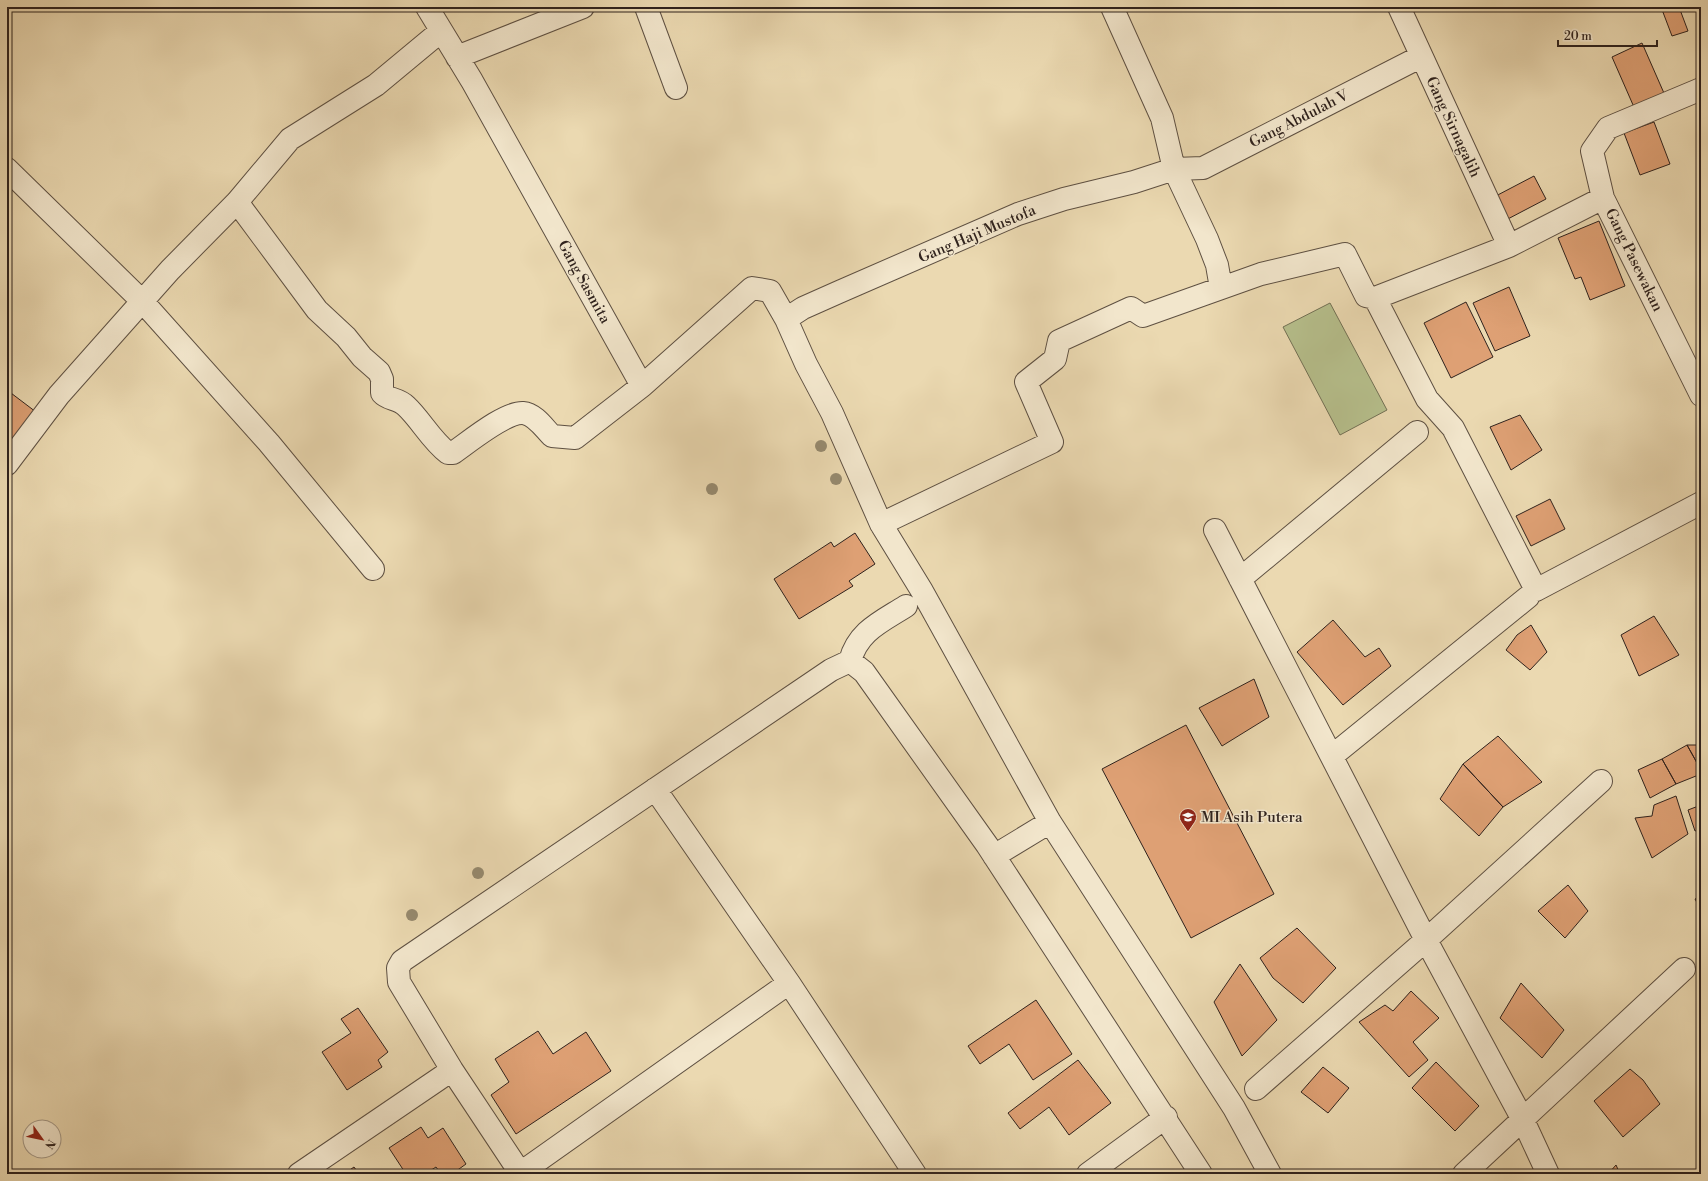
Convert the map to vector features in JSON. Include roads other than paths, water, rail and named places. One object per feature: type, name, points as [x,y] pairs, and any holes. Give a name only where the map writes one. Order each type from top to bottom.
[{"type":"street","name":"Gang Sasmita","points":[[427,7],[458,57],[642,386]]},
{"type":"street","points":[[458,57],[583,7]]},
{"type":"street","points":[[646,7],[676,88]]},
{"type":"street","points":[[1112,7],[1162,118],[1174,169],[1217,265],[1221,288]]},
{"type":"street","name":"Gang Sirnagalih","points":[[1399,7],[1420,57],[1509,246]]},
{"type":"street","points":[[7,464],[59,395],[170,270],[238,202],[290,139],[376,85],[441,31]]},
{"type":"street","name":"Gang Abdulah V","points":[[1174,169],[1203,168],[1420,57]]},
{"type":"street","points":[[1603,198],[1592,151],[1608,128],[1701,89]]},
{"type":"street","points":[[7,169],[142,301],[268,443],[373,569]]},
{"type":"street","name":"Gang Haji Mustofa","points":[[786,319],[803,308],[1018,214],[1064,199],[1134,182],[1174,169]]},
{"type":"street","name":"Gang Pasewakan","points":[[1375,298],[1509,246],[1603,198],[1701,395]]},
{"type":"street","points":[[238,202],[317,310],[346,337],[362,357],[379,372],[382,379],[382,393],[385,397],[399,400],[448,453],[453,453],[503,418],[523,413],[535,418],[552,436],[575,438],[642,386],[752,288],[770,291],[786,319],[806,364],[832,413],[881,524],[922,591],[1050,822],[1234,1108],[1270,1174]]},
{"type":"street","points":[[881,524],[1052,442],[1026,382],[1055,359],[1059,341],[1131,308],[1143,316],[1262,274],[1345,254],[1366,296],[1375,298],[1427,399],[1453,428],[1536,590],[1701,503]]},
{"type":"street","points":[[1240,579],[1417,432]]},
{"type":"street","points":[[1215,530],[1426,940],[1523,1120],[1548,1174]]},
{"type":"street","points":[[1332,756],[1528,597]]},
{"type":"street","points":[[788,983],[520,1174],[452,1070],[399,982],[398,968],[402,961],[655,789],[831,670],[850,661],[853,650],[867,630],[906,606]]},
{"type":"street","points":[[850,661],[864,672],[994,856],[1166,1117],[1201,1174]]},
{"type":"street","points":[[1256,1090],[1426,940],[1601,781]]},
{"type":"street","points":[[655,789],[788,983],[915,1174]]},
{"type":"street","points":[[994,856],[1050,822]]},
{"type":"street","points":[[1464,1174],[1684,969]]},
{"type":"street","points":[[299,1174],[452,1070]]},
{"type":"street","points":[[1088,1174],[1166,1117]]},
{"type":"place","name":"MI Asih Putera","points":[[1188,832]]}]
